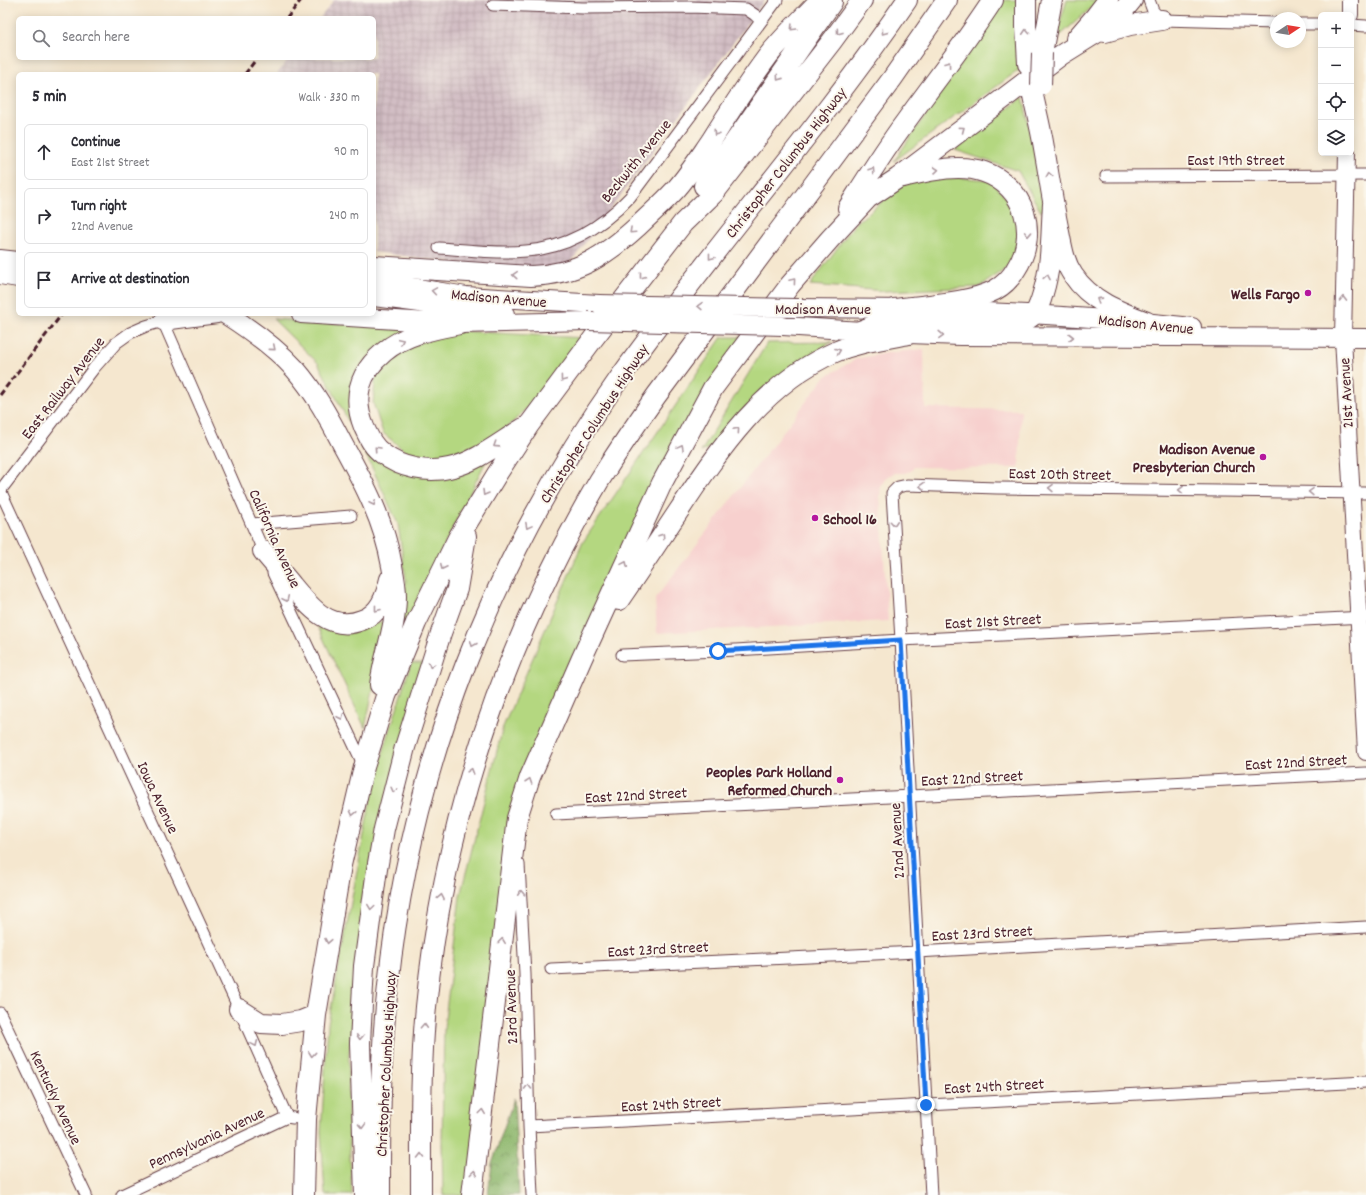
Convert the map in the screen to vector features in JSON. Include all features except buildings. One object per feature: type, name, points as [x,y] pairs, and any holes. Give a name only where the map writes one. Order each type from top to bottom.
[{"type":"highway","points":[[376,266],[531,276],[570,271],[597,258],[625,238],[658,208],[677,187],[697,161],[769,55],[820,0]]},
{"type":"highway","points":[[683,223],[703,186],[833,0]]},
{"type":"highway","points":[[311,1195],[305,1150],[296,1118],[316,1015],[341,865],[364,767],[386,696],[416,623],[469,520],[529,425],[593,339],[683,223],[714,193],[862,0]]},
{"type":"highway","name":"Christopher Columbus Highway","points":[[380,1195],[380,1127],[383,1030],[401,891],[414,830],[435,753],[463,670],[482,622],[509,563],[545,494],[617,382],[692,281],[860,65],[907,0]]},
{"type":"highway","points":[[421,1195],[421,1102],[423,1057],[426,1009],[437,922],[455,829],[481,738],[514,649],[558,556],[600,480],[628,436],[656,396],[892,79],[947,0]]},
{"type":"highway","points":[[830,239],[873,167],[974,30],[994,0]]},
{"type":"highway","points":[[1026,0],[1026,27],[1044,57]]},
{"type":"highway","points":[[1052,0],[1044,57],[1036,88],[1053,204],[1065,260],[1073,276],[1091,294],[1123,313],[1147,322]]},
{"type":"highway","points":[[472,1195],[517,818],[530,777],[662,483],[713,388],[790,285],[830,239],[868,198],[898,178],[1044,57],[1091,22],[1108,0]]},
{"type":"highway","points":[[1096,35],[1118,17],[1132,0]]},
{"type":"highway","points":[[1044,57],[1096,35],[1130,25],[1162,20]]},
{"type":"highway","points":[[894,309],[955,301],[976,297],[996,290],[1006,283],[1014,274],[1022,260],[1028,236],[1028,226],[1020,204],[1005,184],[995,176],[972,169],[962,168],[928,171],[898,178]]},
{"type":"highway","points":[[860,331],[886,321],[1013,324],[1025,322],[1034,314],[1040,304],[1047,276],[1053,204]]},
{"type":"highway","points":[[234,319],[262,338],[281,354],[310,387],[323,408],[374,504],[387,540],[396,595],[393,628],[381,679],[374,735]]},
{"type":"highway","points":[[460,324],[428,330],[397,343],[384,352],[369,369],[359,387],[358,398],[361,419],[375,448],[393,461],[416,469],[437,470],[449,468],[472,460],[529,425]]},
{"type":"highway","points":[[586,650],[709,466],[750,415],[785,383],[809,366],[835,352],[908,334]]},
{"type":"highway","points":[[365,1195],[360,1043],[364,966],[377,869],[384,829],[405,747],[441,633],[457,589],[469,520]]},
{"type":"highway","points":[[263,551],[308,604],[322,616],[340,623],[358,622],[368,618],[381,605],[386,594],[390,576],[391,559]]},
{"type":"highway","points":[[239,1009],[260,1023],[282,1024],[301,1021],[316,1015]]},
{"type":"highway","points":[[304,1195],[305,1150]]},
{"type":"main road","points":[[0,259],[16,261]]},
{"type":"main road","points":[[0,275],[16,278]]},
{"type":"main road","name":"Madison Avenue","points":[[376,281],[466,296],[599,304],[894,309],[1034,314],[1147,322],[1272,337]]},
{"type":"main road","name":"Madison Avenue","points":[[376,297],[509,314],[588,321],[783,326],[908,334],[1060,337],[1366,338]]},
{"type":"main road","points":[[163,321],[201,316]]},
{"type":"main road","points":[[333,316],[460,324],[588,321]]},
{"type":"street","name":"Beckwith Avenue","points":[[439,248],[512,252],[527,251],[559,245],[576,238],[602,222],[630,197],[777,0]]},
{"type":"street","points":[[1149,0],[1153,12],[1162,20],[1270,23]]},
{"type":"street","points":[[1350,0],[1350,12]]},
{"type":"street","points":[[493,5],[583,8],[690,7],[746,9],[761,21]]},
{"type":"street","points":[[1306,24],[1318,24]]},
{"type":"street","points":[[1354,25],[1366,26]]},
{"type":"street","name":"21st Avenue","points":[[1347,156],[1342,338],[1358,493],[1366,752]]},
{"type":"street","name":"East 19th Street","points":[[1106,176],[1366,175]]},
{"type":"street","name":"East Railway Avenue","points":[[0,490],[94,368],[116,343],[130,333],[163,321]]},
{"type":"street","name":"California Avenue","points":[[163,321],[263,551],[364,767]]},
{"type":"street","name":"East 20th Street","points":[[898,488],[907,485],[997,488],[1358,493]]},
{"type":"street","name":"22nd Avenue","points":[[898,488],[892,493],[931,1195]]},
{"type":"street","name":"Iowa Avenue","points":[[0,490],[239,1009],[296,1118]]},
{"type":"street","points":[[252,524],[351,516]]},
{"type":"street","name":"East 21st Street","points":[[622,654],[718,651],[901,640],[1362,617]]},
{"type":"street","name":"East 22nd Street","points":[[556,814],[1366,773]]},
{"type":"street","name":"23rd Avenue","points":[[517,818],[525,974],[532,1195]]},
{"type":"street","name":"East 23rd Street","points":[[552,969],[918,952],[1366,926]]},
{"type":"street","name":"Kentucky Avenue","points":[[0,1013],[86,1195]]},
{"type":"street","name":"East 24th Street","points":[[529,1126],[1366,1082]]},
{"type":"street","name":"Pennsylvania Avenue","points":[[122,1195],[296,1118]]},
{"type":"shaded area","points":[[334,0],[765,0],[563,273],[519,271],[376,252],[376,72],[278,72],[288,60],[376,60],[376,16],[322,16]]},
{"type":"shaded area","points":[[924,349],[925,408],[1021,410],[1019,468],[914,467],[911,471],[894,473],[887,477],[881,485],[880,496],[888,621],[657,633],[655,599],[825,377],[856,359],[886,353]]},
{"type":"green space","points":[[1004,0],[1024,0],[1023,67],[894,161]]},
{"type":"green space","points":[[1067,0],[1100,0],[1054,41]]},
{"type":"green space","points":[[1023,97],[1047,207],[1041,212],[1018,171],[955,150]]},
{"type":"green space","points":[[936,176],[992,180],[1021,218],[1019,260],[979,287],[885,291],[810,285],[855,224],[902,185]]},
{"type":"green space","points":[[273,319],[410,328],[360,371],[356,417],[402,471],[486,461],[401,632],[406,580],[398,524],[369,461],[318,363]]},
{"type":"green space","points":[[460,331],[584,338],[558,376],[505,430],[452,456],[410,455],[383,433],[373,403],[376,372],[398,349]]},
{"type":"green space","points":[[722,337],[742,337],[526,761],[468,1195],[443,1195],[442,1143],[444,1028],[460,896],[503,727],[583,542]]},
{"type":"green space","points":[[832,342],[789,368],[710,448],[701,452],[767,343]]},
{"type":"green space","points":[[388,620],[365,728],[317,625],[325,630],[353,631]]},
{"type":"green space","points":[[411,663],[424,663],[361,946],[349,1054],[348,1119],[352,1195],[325,1195],[321,1132],[328,1024],[374,782]]},
{"type":"green space","points":[[514,1098],[519,1195],[488,1195],[492,1163]]},
{"type":"railway","points":[[289,16],[301,0]]},
{"type":"railway","points":[[246,72],[256,60]]},
{"type":"railway","points":[[0,395],[60,316]]},
{"type":"place","name":"Wells Fargo","points":[[1308,293]]},
{"type":"place","name":"Madison Avenue Presbyterian Church","points":[[1263,457]]},
{"type":"place","name":"School 16","points":[[815,518]]},
{"type":"place","name":"Peoples Park Holland Reformed Church","points":[[840,780]]},
{"type":"route","points":[[718,651],[901,640],[926,1105]]}]
